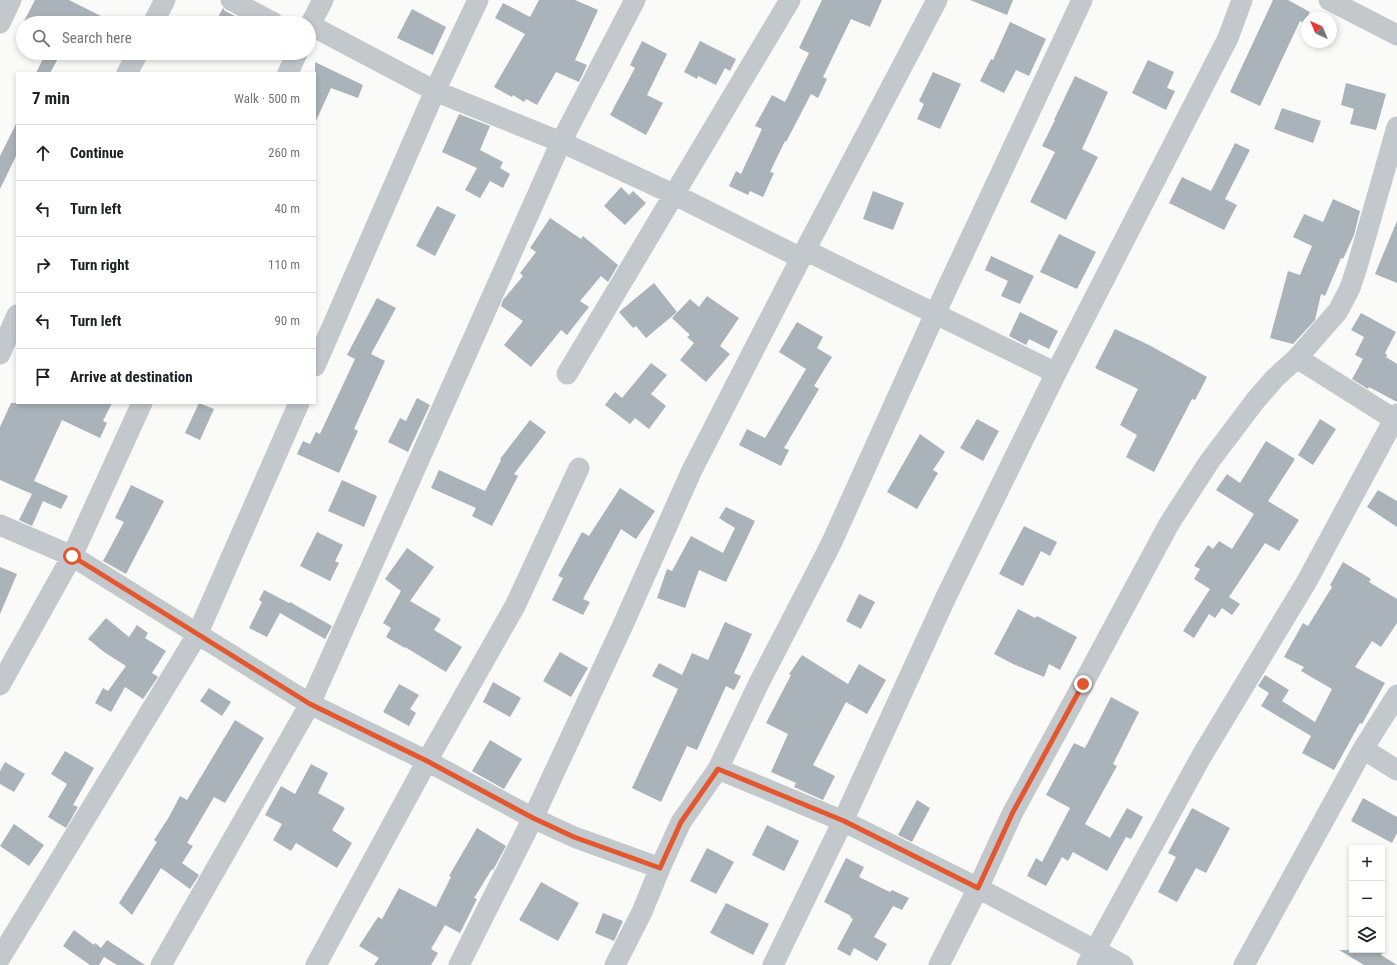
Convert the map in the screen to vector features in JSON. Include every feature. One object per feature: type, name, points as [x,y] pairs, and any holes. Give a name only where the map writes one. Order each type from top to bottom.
[{"type":"street","points":[[0,23],[11,0]]},
{"type":"street","points":[[157,16],[166,0]]},
{"type":"street","points":[[231,0],[261,16]]},
{"type":"street","points":[[314,16],[323,0]]},
{"type":"street","points":[[316,364],[435,91],[478,0]]},
{"type":"street","points":[[161,965],[310,704],[561,142],[635,0]]},
{"type":"street","points":[[567,374],[790,0]]},
{"type":"street","points":[[459,965],[533,818],[622,627],[692,470],[803,254],[937,0]]},
{"type":"street","points":[[616,965],[642,912],[681,822],[718,769],[758,685],[831,544],[935,314],[1082,0]]},
{"type":"street","points":[[773,965],[844,821],[946,597],[1056,374],[1228,38],[1242,0]]},
{"type":"street","points":[[1329,0],[1397,35]]},
{"type":"street","points":[[316,30],[435,91],[561,142],[935,314],[1056,374]]},
{"type":"street","points":[[128,72],[134,60]]},
{"type":"street","points":[[288,72],[294,60]]},
{"type":"street","points":[[939,965],[978,888],[1013,812],[1087,678],[1169,524],[1208,462],[1255,401],[1275,378],[1297,358],[1338,311],[1350,288],[1357,267],[1397,127]]},
{"type":"street","points":[[0,354],[16,317]]},
{"type":"street","points":[[1091,958],[1201,757],[1306,581],[1396,418],[1297,358]]},
{"type":"street","points":[[0,685],[72,556],[142,404]]},
{"type":"street","points":[[0,958],[197,635],[299,404]]},
{"type":"street","points":[[316,965],[427,761],[514,606],[579,468]]},
{"type":"street","points":[[0,525],[72,556],[310,704],[427,761],[533,818],[574,837],[660,868]]},
{"type":"street","points":[[1244,965],[1363,749],[1397,695]]},
{"type":"street","points":[[1363,749],[1397,770]]},
{"type":"street","points":[[718,769],[844,821],[978,888],[1091,958],[1123,965]]},
{"type":"building","points":[[35,0],[69,0],[101,16],[27,16]]},
{"type":"building","points":[[539,0],[575,0],[598,10],[575,60],[587,65],[579,82],[556,72],[537,105],[526,99],[524,102],[513,95],[512,97],[494,87],[525,34],[495,18],[503,3],[530,17]]},
{"type":"building","points":[[822,0],[882,0],[870,27],[851,19],[823,77],[827,79],[818,98],[811,94],[770,172],[774,173],[763,197],[750,191],[748,195],[729,186],[736,171],[741,174],[762,129],[755,126],[772,95],[785,102],[809,53],[799,48]]},
{"type":"building","points":[[970,0],[1013,0],[1007,15]]},
{"type":"building","points":[[1273,0],[1288,0],[1310,12],[1301,12],[1301,22],[1260,106],[1230,92]]},
{"type":"building","points":[[223,8],[225,11],[235,16],[219,16]]},
{"type":"building","points":[[412,9],[446,27],[433,55],[397,38]]},
{"type":"building","points":[[1010,22],[1046,39],[1029,76],[1016,70],[1004,93],[980,81],[991,59],[993,60]]},
{"type":"building","points":[[642,41],[667,54],[647,95],[663,103],[646,135],[610,115],[635,68],[630,65]]},
{"type":"building","points":[[700,41],[736,59],[730,71],[725,68],[716,85],[698,76],[697,79],[684,72]]},
{"type":"building","points":[[42,60],[57,60],[51,72],[36,72]]},
{"type":"building","points":[[1148,60],[1174,72],[1167,88],[1175,91],[1166,110],[1132,93]]},
{"type":"building","points":[[315,62],[363,85],[358,98],[331,88],[316,121]]},
{"type":"building","points":[[933,72],[961,84],[940,129],[917,119],[924,104],[919,101]]},
{"type":"building","points":[[1075,76],[1108,92],[1082,149],[1098,157],[1066,220],[1030,202],[1055,152],[1042,146]]},
{"type":"building","points":[[1346,83],[1386,94],[1376,130],[1350,124],[1354,109],[1341,105]]},
{"type":"building","points":[[1282,108],[1321,121],[1313,143],[1274,129]]},
{"type":"building","points":[[459,114],[490,126],[480,150],[503,162],[500,168],[510,174],[503,188],[490,181],[480,198],[465,190],[477,168],[442,152]]},
{"type":"building","points":[[16,124],[16,156],[0,189],[0,156]]},
{"type":"building","points":[[1235,143],[1250,150],[1225,199],[1237,205],[1224,230],[1169,203],[1182,177],[1211,191]]},
{"type":"building","points":[[621,187],[629,195],[633,191],[646,203],[625,225],[604,206]]},
{"type":"building","points":[[873,191],[904,203],[893,230],[863,219]]},
{"type":"building","points":[[1333,199],[1360,211],[1354,235],[1343,259],[1341,258],[1325,296],[1321,294],[1315,320],[1293,344],[1270,338],[1288,271],[1300,275],[1312,246],[1293,237],[1304,214],[1323,222]]},
{"type":"building","points":[[437,206],[456,215],[435,256],[416,246]]},
{"type":"building","points":[[550,218],[581,239],[583,236],[618,265],[608,282],[601,276],[580,301],[589,307],[567,335],[561,330],[531,367],[504,345],[523,321],[501,306],[503,300],[523,276],[520,273],[536,252],[530,248]]},
{"type":"building","points":[[1397,221],[1397,283],[1375,274]]},
{"type":"building","points":[[1059,234],[1096,252],[1077,289],[1040,272]]},
{"type":"building","points":[[991,256],[1034,276],[1020,304],[1001,296],[1008,281],[985,270]]},
{"type":"building","points":[[654,283],[677,312],[646,338],[636,326],[633,328],[619,312]]},
{"type":"building","points":[[707,296],[739,318],[720,346],[730,354],[706,382],[680,360],[694,343],[687,337],[690,335],[672,318],[690,299],[699,307]]},
{"type":"building","points":[[377,298],[396,308],[371,354],[385,361],[354,429],[358,431],[339,473],[297,454],[303,441],[310,444],[316,432],[320,434],[355,359],[347,355]]},
{"type":"building","points":[[1020,312],[1058,331],[1049,349],[1029,339],[1026,345],[1009,336]]},
{"type":"building","points":[[1361,313],[1396,332],[1385,353],[1387,355],[1386,357],[1397,364],[1397,402],[1369,387],[1368,389],[1352,379],[1363,359],[1355,355],[1364,337],[1351,330]]},
{"type":"building","points":[[797,322],[823,337],[817,348],[832,357],[814,386],[819,389],[784,448],[789,450],[781,466],[739,445],[747,429],[765,438],[806,369],[779,352]]},
{"type":"building","points":[[1115,329],[1149,345],[1207,377],[1195,400],[1192,399],[1154,472],[1126,457],[1137,435],[1120,425],[1138,389],[1095,368]]},
{"type":"building","points":[[651,363],[667,375],[651,394],[666,406],[649,429],[635,418],[630,424],[605,405],[615,392],[622,398]]},
{"type":"building","points":[[417,398],[430,405],[408,452],[388,442],[400,418],[406,421]]},
{"type":"building","points":[[11,403],[112,404],[103,421],[107,423],[100,438],[62,420],[34,481],[68,496],[61,509],[43,501],[32,526],[19,520],[32,494],[0,480],[0,427]]},
{"type":"building","points":[[199,404],[214,409],[200,440],[185,433]]},
{"type":"building","points":[[977,419],[999,431],[983,461],[960,448]]},
{"type":"building","points":[[1320,419],[1336,429],[1313,465],[1298,455]]},
{"type":"building","points":[[530,420],[546,432],[514,474],[518,476],[492,526],[472,516],[476,508],[431,488],[439,470],[485,491],[501,460],[500,459]]},
{"type":"building","points":[[920,434],[945,452],[933,470],[938,473],[917,509],[887,492]]},
{"type":"building","points":[[1266,441],[1295,459],[1268,501],[1299,520],[1279,551],[1265,543],[1229,597],[1240,604],[1232,615],[1222,608],[1215,618],[1209,614],[1194,638],[1183,631],[1210,589],[1194,579],[1200,569],[1194,566],[1208,545],[1213,549],[1219,541],[1232,549],[1254,514],[1216,490],[1227,474],[1240,483]]},
{"type":"building","points":[[342,480],[377,496],[364,527],[328,511]]},
{"type":"building","points":[[131,485],[164,501],[126,574],[103,561],[124,522],[115,518]]},
{"type":"building","points":[[620,488],[655,511],[636,539],[621,529],[583,599],[590,602],[583,615],[552,600],[563,578],[558,576],[582,532],[589,536]]},
{"type":"building","points":[[1378,490],[1397,501],[1397,527],[1367,507]]},
{"type":"building","points":[[726,507],[755,521],[726,582],[699,570],[685,608],[657,598],[667,569],[672,571],[691,536],[723,553],[735,528],[719,518]]},
{"type":"building","points":[[1024,526],[1057,542],[1050,556],[1041,551],[1023,586],[999,574]]},
{"type":"building","points":[[317,532],[343,545],[335,561],[339,563],[330,581],[300,566]]},
{"type":"building","points":[[407,548],[434,567],[410,601],[441,619],[434,630],[462,647],[446,672],[386,637],[391,628],[383,623],[401,591],[385,579]]},
{"type":"building","points":[[1343,562],[1371,579],[1369,582],[1397,599],[1397,623],[1381,647],[1372,641],[1355,667],[1385,683],[1362,724],[1360,723],[1334,770],[1302,753],[1311,736],[1261,706],[1269,693],[1258,686],[1265,675],[1289,690],[1282,701],[1315,722],[1332,689],[1301,671],[1304,667],[1284,657],[1303,623],[1308,626],[1332,587],[1330,585]]},
{"type":"building","points":[[0,567],[17,574],[0,614]]},
{"type":"building","points":[[264,590],[289,603],[290,602],[332,626],[325,639],[280,613],[267,637],[249,628],[262,602],[259,600]]},
{"type":"building","points":[[859,594],[875,602],[861,629],[846,621]]},
{"type":"building","points":[[1018,609],[1035,618],[1037,616],[1077,637],[1060,670],[1049,664],[1044,677],[994,654]]},
{"type":"building","points":[[106,618],[129,637],[137,625],[148,633],[145,638],[166,651],[152,673],[158,677],[143,699],[125,687],[111,712],[95,703],[103,688],[108,691],[126,666],[104,652],[88,639]]},
{"type":"building","points":[[725,622],[752,634],[734,673],[741,676],[734,690],[726,686],[697,750],[687,746],[661,802],[632,788],[678,689],[652,676],[659,663],[682,675],[692,653],[708,660]]},
{"type":"building","points":[[560,652],[588,668],[571,697],[543,681]]},
{"type":"building","points":[[802,655],[848,684],[859,664],[886,680],[867,714],[846,702],[813,765],[835,776],[823,800],[794,787],[796,783],[771,772],[788,734],[766,723],[791,675],[789,674]]},
{"type":"building","points":[[493,682],[521,698],[510,717],[483,702]]},
{"type":"building","points":[[399,684],[419,695],[410,709],[416,713],[409,726],[383,712]]},
{"type":"building","points":[[209,688],[231,702],[222,716],[200,701]]},
{"type":"building","points":[[1111,697],[1139,712],[1113,764],[1117,766],[1085,824],[1110,838],[1127,808],[1143,817],[1131,839],[1126,837],[1107,871],[1073,852],[1068,861],[1062,857],[1046,886],[1027,876],[1036,858],[1042,862],[1070,808],[1046,795],[1074,743],[1085,748]]},
{"type":"building","points":[[235,720],[264,738],[225,803],[214,797],[187,843],[193,846],[182,863],[199,875],[190,889],[161,868],[132,915],[119,903],[157,842],[154,840],[169,817],[180,796],[187,800]]},
{"type":"building","points":[[490,740],[522,759],[504,789],[472,771]]},
{"type":"building","points":[[65,751],[94,768],[73,805],[78,807],[66,828],[48,817],[67,784],[51,774]]},
{"type":"building","points":[[5,762],[25,774],[14,792],[0,784],[0,771]]},
{"type":"building","points":[[311,764],[328,773],[318,793],[345,808],[332,830],[352,843],[337,868],[296,843],[291,851],[273,840],[282,824],[265,815],[281,786],[295,794]]},
{"type":"building","points":[[1363,798],[1397,817],[1397,833],[1392,843],[1351,821]]},
{"type":"building","points":[[917,800],[930,808],[912,842],[898,835]]},
{"type":"building","points":[[1192,808],[1230,828],[1206,873],[1196,868],[1177,902],[1158,892],[1176,857],[1168,853]]},
{"type":"building","points":[[14,824],[44,845],[29,866],[0,846]]},
{"type":"building","points":[[767,825],[799,841],[784,871],[752,855]]},
{"type":"building","points":[[477,828],[506,846],[493,870],[492,869],[474,898],[477,899],[460,933],[445,925],[431,949],[438,953],[431,965],[374,965],[379,958],[359,946],[378,917],[382,919],[399,888],[436,907],[451,877],[449,876]]},
{"type":"building","points":[[707,848],[734,862],[716,894],[690,881]]},
{"type":"building","points":[[846,858],[864,867],[859,877],[890,892],[892,890],[909,898],[902,910],[893,906],[874,937],[887,944],[877,961],[854,948],[850,956],[837,949],[853,919],[850,917],[851,916],[824,902]]},
{"type":"building","points":[[541,882],[579,903],[558,941],[519,920]]},
{"type":"building","points":[[726,903],[769,924],[753,955],[710,933]]},
{"type":"building","points":[[603,913],[623,921],[614,941],[595,933]]},
{"type":"building","points":[[74,930],[94,945],[95,943],[101,948],[107,940],[145,965],[117,965],[104,957],[99,965],[90,965],[63,946]]},
{"type":"building","points":[[1339,950],[1349,950],[1349,953],[1382,953],[1381,955],[1397,965],[1364,965]]},
{"type":"route","points":[[72,556],[310,704],[427,761],[533,818],[574,837],[660,868],[681,822],[718,769],[844,821],[978,888],[1013,812],[1083,684]]}]
